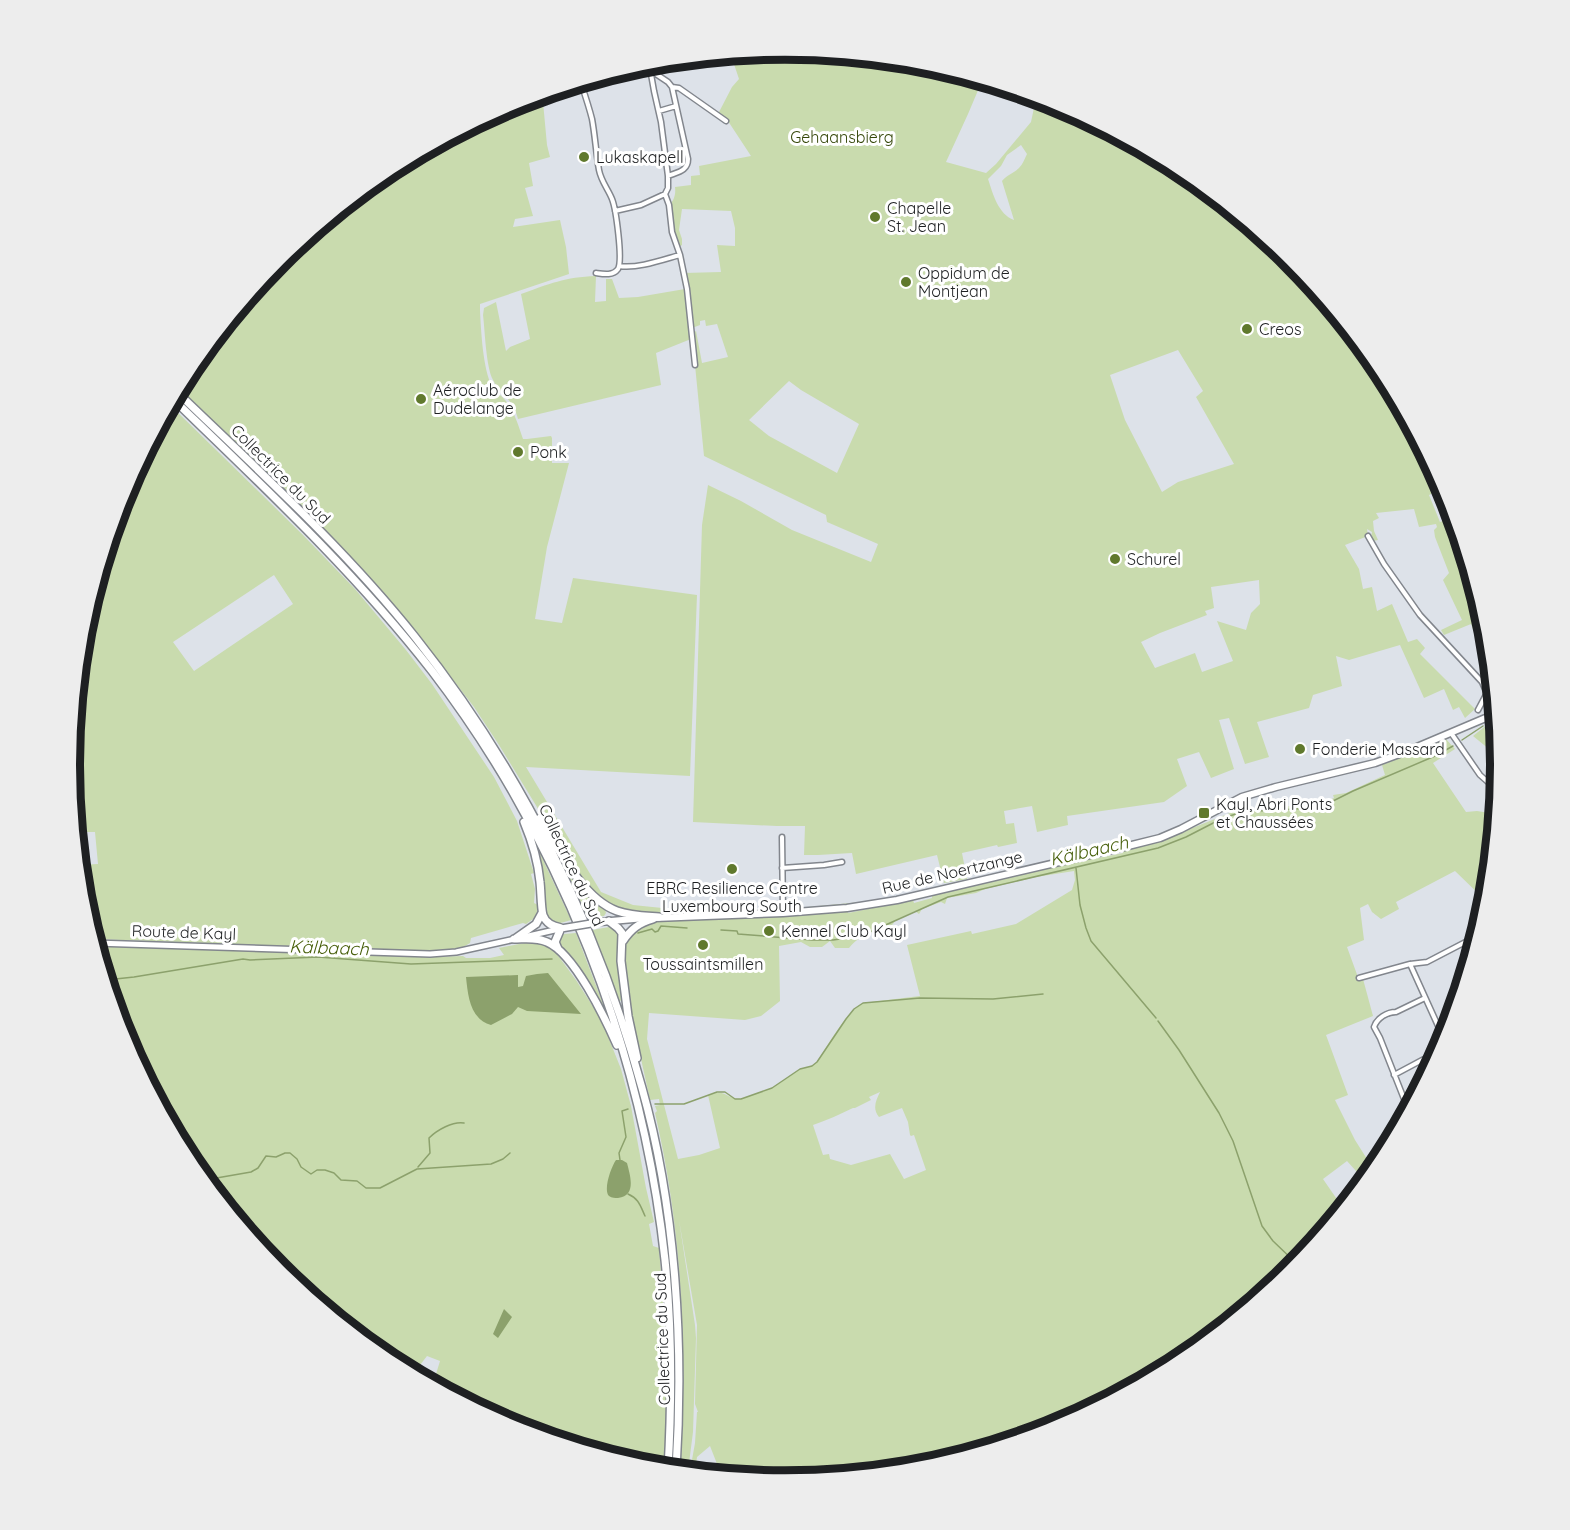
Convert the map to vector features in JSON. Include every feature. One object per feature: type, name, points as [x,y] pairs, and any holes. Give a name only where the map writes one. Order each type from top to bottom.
[{"type":"highway","name":"Collectrice du Sud","points":[[183,398],[347,559],[414,635],[453,687],[500,757],[564,875],[599,957],[643,1089],[663,1183],[678,1337],[679,1407],[676,1461]]},
{"type":"highway","name":"Collectrice du Sud","points":[[179,405],[295,517],[376,603],[407,640],[447,692],[494,761],[553,870],[575,918],[611,1013],[630,1078],[651,1170],[664,1259],[670,1337],[671,1410],[668,1460]]},
{"type":"highway","points":[[514,796],[537,862],[542,899],[542,913],[536,924],[514,939]]},
{"type":"highway","points":[[523,796],[589,891],[607,906],[626,914],[659,917]]},
{"type":"highway","points":[[607,906],[608,914],[605,922],[618,928],[622,933],[621,962],[628,1016],[643,1089]]},
{"type":"highway","points":[[542,913],[551,926],[563,928]]},
{"type":"highway","points":[[622,941],[635,926],[643,921],[659,917]]},
{"type":"highway","points":[[563,928],[556,936],[555,942],[558,949],[594,998],[630,1078]]},
{"type":"highway","points":[[514,939],[535,938],[558,949]]},
{"type":"main road","name":"Rue de Noertzange","points":[[563,928],[659,917],[783,913],[847,908],[897,900],[1160,838],[1242,797],[1375,763],[1488,716]]},
{"type":"main road","name":"Route de Kayl","points":[[103,943],[437,954],[456,952],[563,928]]},
{"type":"street","points":[[615,211],[641,205],[665,194],[668,188],[659,111],[651,73]]},
{"type":"street","points":[[654,73],[669,82],[672,87],[688,164],[683,170],[668,176]]},
{"type":"street","points":[[672,87],[678,88],[726,121]]},
{"type":"street","points":[[583,90],[592,120],[599,171],[615,211],[620,258],[619,266],[614,273],[596,273]]},
{"type":"street","points":[[659,111],[676,106]]},
{"type":"street","points":[[665,194],[690,307],[695,365]]},
{"type":"street","points":[[619,266],[658,261],[680,255]]},
{"type":"street","points":[[1368,536],[1384,564],[1415,608],[1477,675],[1485,690]]},
{"type":"street","points":[[1478,710],[1486,695]]},
{"type":"street","points":[[1451,733],[1479,775],[1489,783]]},
{"type":"street","points":[[782,837],[783,913]]},
{"type":"street","points":[[782,868],[842,862]]},
{"type":"street","points":[[1359,978],[1410,964],[1427,962],[1467,941]]},
{"type":"street","points":[[1410,964],[1439,1026]]},
{"type":"street","points":[[1405,1101],[1374,1027],[1376,1022],[1393,1012],[1425,998]]},
{"type":"street","points":[[1394,1075],[1425,1059]]},
{"type":"green space","name":"Gehaansbierg","points":[[785,60],[877,66],[979,88],[946,162],[986,173],[1031,122],[1034,106],[1138,154],[1177,179],[1250,235],[1284,266],[1344,336],[1396,412],[1417,453],[1435,492],[1429,495],[1440,522],[1446,520],[1453,538],[1477,633],[1475,634],[1471,624],[1444,635],[1441,630],[1462,620],[1443,580],[1449,573],[1435,537],[1436,524],[1419,527],[1414,509],[1376,513],[1379,518],[1373,521],[1378,540],[1373,541],[1372,532],[1367,529],[1368,536],[1345,545],[1359,569],[1363,589],[1372,587],[1377,611],[1392,604],[1408,642],[1417,639],[1425,648],[1420,654],[1475,709],[1465,718],[1459,707],[1453,710],[1444,689],[1424,698],[1400,645],[1349,660],[1336,656],[1342,686],[1313,695],[1309,708],[1257,722],[1269,757],[1245,764],[1229,718],[1219,720],[1234,769],[1211,778],[1199,752],[1177,759],[1187,786],[1164,802],[1067,816],[1068,825],[1037,832],[1032,806],[1004,811],[1006,824],[1014,823],[1017,843],[962,853],[967,879],[944,883],[937,855],[856,874],[852,853],[804,855],[805,826],[693,822],[702,525],[708,485],[792,530],[871,562],[878,544],[827,522],[826,515],[704,456],[693,333],[696,331],[702,363],[728,357],[717,324],[706,326],[705,320],[692,328],[684,273],[721,272],[717,245],[735,246],[735,228],[731,211],[682,209],[679,230],[682,245],[677,248],[669,205],[674,197],[675,187],[691,185],[691,176],[700,175],[699,166],[751,156],[728,121],[718,114],[732,87],[739,79],[733,62]],"holes":[[[1021,145],[1027,154],[1023,163],[1002,181],[1014,220],[1000,208],[988,179],[1001,166],[1007,155]],[[1178,350],[1203,391],[1196,397],[1234,464],[1178,482],[1162,492],[1125,420],[1110,375]],[[789,381],[859,424],[837,473],[769,436],[749,420]],[[1259,580],[1260,604],[1251,613],[1246,630],[1217,621],[1233,661],[1202,672],[1195,653],[1155,668],[1141,642],[1207,615],[1205,611],[1214,608],[1211,587]]]},
{"type":"green space","points":[[543,103],[550,157],[529,163],[533,186],[525,188],[533,216],[515,219],[513,227],[560,220],[569,274],[480,304],[486,370],[494,388],[510,408],[523,439],[551,436],[552,463],[569,463],[547,547],[535,619],[562,623],[573,578],[697,595],[690,776],[526,767],[601,892],[633,905],[672,909],[672,914],[621,910],[603,900],[589,887],[567,856],[474,707],[409,623],[350,556],[185,394],[226,336],[255,300],[286,266],[320,235],[393,179],[433,154],[473,133]]},
{"type":"green space","points":[[596,276],[595,302],[606,301],[606,279],[612,279],[619,298],[685,289],[691,339],[656,353],[661,385],[518,419],[513,406],[496,385],[491,374],[486,349],[484,308],[496,302],[506,351],[530,339],[521,294],[566,279]]},
{"type":"green space","points":[[175,410],[355,589],[432,684],[494,777],[517,821],[534,873],[531,874],[535,889],[534,903],[538,905],[536,917],[526,924],[471,938],[470,943],[460,949],[428,951],[102,939],[87,865],[98,864],[95,832],[84,832],[80,765],[82,719],[86,673],[94,627],[105,581],[107,580],[123,531],[120,530],[134,495]],"holes":[[[274,575],[293,604],[194,671],[173,642]]]},
{"type":"green space","points":[[1488,724],[1489,749],[1473,736]]},
{"type":"green space","points":[[1446,739],[1455,749],[1433,763],[1466,812],[1488,813],[1478,893],[1455,871],[1396,902],[1399,909],[1381,919],[1372,912],[1368,904],[1360,908],[1364,940],[1347,947],[1359,980],[1363,979],[1373,1016],[1326,1035],[1348,1095],[1335,1100],[1368,1161],[1359,1174],[1347,1161],[1323,1179],[1338,1201],[1284,1264],[1214,1324],[1137,1376],[1097,1397],[1012,1433],[967,1446],[877,1464],[785,1470],[739,1468],[718,1466],[710,1446],[697,1457],[696,1464],[691,1464],[698,1412],[695,1404],[697,1325],[679,1220],[696,1338],[693,1432],[689,1463],[681,1462],[683,1353],[677,1250],[668,1181],[655,1113],[657,1111],[655,1106],[660,1105],[659,1099],[650,1100],[633,1022],[624,958],[627,941],[632,933],[646,924],[688,916],[688,913],[766,909],[790,905],[798,908],[861,902],[862,906],[847,908],[848,913],[913,900],[914,903],[932,898],[932,894],[1097,856],[1098,858],[1123,853],[1123,851],[1162,840],[1235,811],[1237,814],[1281,810],[1281,807],[1322,803],[1334,798],[1333,795],[1346,793],[1385,775],[1382,765]],"holes":[[[1074,871],[1075,880],[1072,890],[1016,924],[907,945],[920,996],[863,1003],[850,1013],[817,1062],[800,1069],[772,1088],[741,1099],[723,1093],[708,1095],[720,1148],[678,1159],[647,1039],[649,1013],[745,1020],[761,1016],[780,1001],[779,946],[801,942],[810,947],[822,947],[830,941],[835,948],[849,948],[870,933],[878,930],[885,932],[888,925],[892,925],[896,920],[915,911],[919,914],[922,909],[941,902],[945,904],[947,898],[1036,877]],[[880,1092],[875,1104],[879,1117],[902,1108],[910,1135],[914,1135],[926,1170],[904,1179],[890,1154],[851,1165],[830,1159],[829,1154],[823,1155],[813,1125],[855,1108],[871,1100],[869,1097]]]},
{"type":"green space","points":[[538,849],[571,920],[554,923],[545,916],[536,850]]},
{"type":"green space","points":[[570,871],[605,909],[604,916],[588,918],[567,872]]},
{"type":"green space","points":[[612,927],[620,937],[624,1000],[619,1001],[592,930]]},
{"type":"green space","points":[[576,933],[605,1009],[603,1010],[559,947],[560,937],[564,934]]},
{"type":"green space","points":[[534,941],[554,950],[601,1019],[621,1069],[631,1106],[654,1222],[649,1224],[653,1246],[659,1248],[667,1386],[665,1459],[603,1446],[558,1433],[515,1416],[435,1378],[440,1361],[427,1356],[418,1367],[356,1324],[286,1264],[226,1194],[174,1117],[134,1035],[117,992],[104,946],[430,957],[463,956],[466,958],[490,958],[504,955],[499,948]]},
{"type":"shaded area","points":[[548,973],[581,1014],[527,1011],[518,1007],[512,1014],[491,1025],[479,1018],[471,1006],[466,977],[518,975],[518,987],[523,986],[526,976]]},
{"type":"shaded area","points":[[616,1160],[627,1163],[631,1184],[628,1193],[624,1196],[612,1198],[607,1193],[607,1184]]},
{"type":"shaded area","points":[[504,1309],[512,1317],[498,1338],[493,1334]]},
{"type":"waterway","name":"Kälbaach","points":[[1462,740],[1483,726]]},
{"type":"waterway","name":"Kälbaach","points":[[721,930],[737,931],[738,934],[812,940],[861,936],[948,897],[1158,848],[1236,814],[1315,808],[1453,746]]},
{"type":"waterway","points":[[1076,868],[1080,905],[1091,941],[1156,1018]]},
{"type":"waterway","name":"Kälbaach","points":[[638,933],[652,929],[655,932],[661,926],[687,928]]},
{"type":"waterway","name":"Kälbaach","points":[[113,979],[243,959],[318,957],[411,964],[552,959]]},
{"type":"waterway","points":[[655,1104],[684,1104],[717,1092],[725,1092],[735,1099],[741,1099],[772,1088],[800,1069],[817,1062],[846,1019],[863,1003],[920,998],[993,999],[1043,994]]},
{"type":"waterway","points":[[1158,1021],[1219,1113],[1233,1141],[1262,1226],[1273,1241],[1290,1257]]},
{"type":"waterway","points":[[620,1160],[619,1153],[626,1137],[622,1111],[628,1109]]},
{"type":"waterway","points":[[418,1167],[430,1153],[429,1138],[445,1127],[455,1123],[464,1123]]},
{"type":"waterway","points":[[215,1178],[251,1172],[258,1168],[266,1156],[276,1157],[290,1153],[301,1167],[311,1174],[317,1170],[325,1170],[334,1173],[341,1180],[357,1181],[366,1188],[380,1188],[417,1169],[491,1164],[510,1153]]},
{"type":"waterway","points":[[628,1194],[637,1200],[645,1216]]},
{"type":"place","name":"Lukaskapell","points":[[584,157]]},
{"type":"place","name":"Chapelle St. Jean","points":[[875,217]]},
{"type":"place","name":"Oppidum de Montjean","points":[[906,282]]},
{"type":"place","name":"Creos","points":[[1247,329]]},
{"type":"place","name":"Aéroclub de Dudelange","points":[[421,399]]},
{"type":"place","name":"Ponk","points":[[518,452]]},
{"type":"place","name":"Schurel","points":[[1115,559]]},
{"type":"place","name":"Fonderie Massard","points":[[1300,749]]},
{"type":"place","name":"Kayl, Abri Ponts et Chaussées","points":[[1204,813]]},
{"type":"place","name":"EBRC Resilience Centre Luxembourg South","points":[[732,869]]},
{"type":"place","name":"Kennel Club Kayl","points":[[769,931]]},
{"type":"place","name":"Toussaintsmillen","points":[[703,945]]}]
